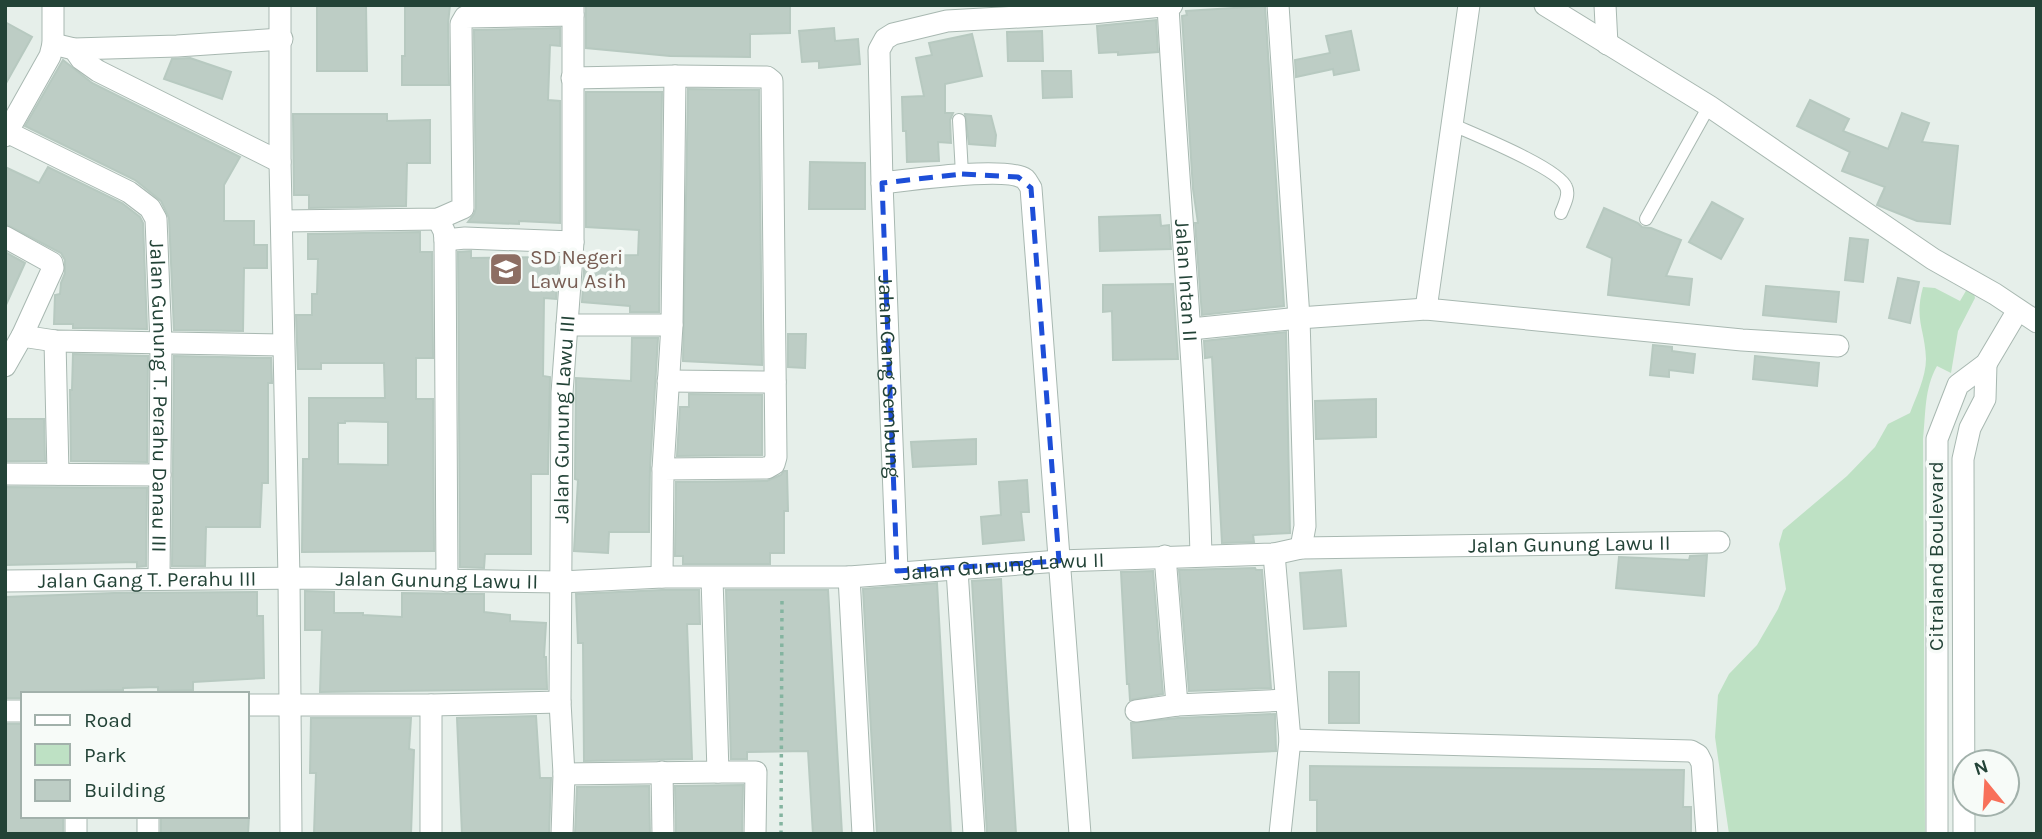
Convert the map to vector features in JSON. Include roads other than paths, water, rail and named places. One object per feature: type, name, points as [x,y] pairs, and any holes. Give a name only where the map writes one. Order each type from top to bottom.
[{"type":"street","points":[[6,134],[50,56],[53,44],[52,5]]},
{"type":"street","points":[[280,5],[291,834]]},
{"type":"street","points":[[1278,5],[1299,318],[1305,526],[1301,548]]},
{"type":"street","points":[[1426,309],[1469,5]]},
{"type":"street","points":[[1545,5],[1709,106],[1933,259],[1995,294],[2037,322]]},
{"type":"street","points":[[1605,5],[1607,44]]},
{"type":"street","name":"Jalan Gang Sembung","points":[[897,571],[879,50],[885,39],[892,34],[948,13],[1170,6]]},
{"type":"street","name":"Jalan Intan II","points":[[1170,6],[1176,154],[1191,330],[1201,555]]},
{"type":"street","points":[[447,581],[455,239],[463,208],[461,24],[465,17],[573,10]]},
{"type":"street","name":"Jalan Gunung Lawu III","points":[[562,834],[562,393],[573,242],[573,10]]},
{"type":"street","points":[[53,44],[74,49],[282,39]]},
{"type":"street","points":[[74,49],[81,59],[99,71],[280,162]]},
{"type":"street","points":[[662,577],[663,469],[672,325],[675,76]]},
{"type":"street","points":[[572,78],[766,77],[772,81],[776,457],[774,464],[767,468],[663,469]]},
{"type":"street","name":"Jalan Gunung T. Perahu Danau III","points":[[6,134],[129,192],[142,200],[154,213],[161,344],[159,579]]},
{"type":"street","points":[[882,183],[962,174],[1018,177],[1027,181],[1031,188],[1080,834]]},
{"type":"street","points":[[283,221],[438,219],[463,208]]},
{"type":"street","points":[[438,219],[444,231],[455,239],[573,242]]},
{"type":"street","points":[[5,237],[44,257],[53,268],[5,366]]},
{"type":"street","points":[[1191,330],[1299,318],[1426,309],[1742,340],[1838,346]]},
{"type":"street","name":"Citraland Boulevard","points":[[1937,834],[1937,439],[1958,386],[1986,364],[2018,310]]},
{"type":"street","points":[[567,325],[672,325]]},
{"type":"street","points":[[22,336],[55,341],[283,345]]},
{"type":"street","points":[[55,341],[58,474]]},
{"type":"street","name":"Citraland Boulevard","points":[[1964,748],[1963,459],[1970,428],[1986,399],[1986,364]]},
{"type":"street","points":[[668,381],[775,382]]},
{"type":"street","points":[[5,474],[160,475]]},
{"type":"street","name":"Jalan Gunung Lawu II","points":[[289,578],[561,582],[662,577],[849,577],[897,571],[1059,561],[1274,554],[1301,548],[1719,542]]},
{"type":"street","points":[[1274,554],[1290,740],[1280,834]]},
{"type":"street","points":[[1165,556],[1177,705]]},
{"type":"street","points":[[957,569],[974,834]]},
{"type":"street","points":[[849,577],[863,834]]},
{"type":"street","name":"Jalan Gang T. Perahu III","points":[[5,581],[289,578]]},
{"type":"street","points":[[712,578],[718,772]]},
{"type":"street","points":[[1136,710],[1177,705],[1286,700]]},
{"type":"street","points":[[248,705],[561,702]]},
{"type":"street","points":[[431,705],[431,834]]},
{"type":"street","points":[[1290,740],[1691,751],[1698,755],[1702,764],[1707,834]]},
{"type":"street","points":[[1937,766],[1951,767]]},
{"type":"street","points":[[564,774],[754,770],[755,834]]},
{"type":"street","points":[[662,772],[663,834]]},
{"type":"lane","points":[[1646,219],[1709,106]]},
{"type":"lane","points":[[959,120],[962,174]]},
{"type":"lane","points":[[1451,124],[1526,158],[1563,181],[1568,195],[1562,213]]},
{"type":"place","name":"SD Negeri Lawu Asih","points":[[506,269]]}]
